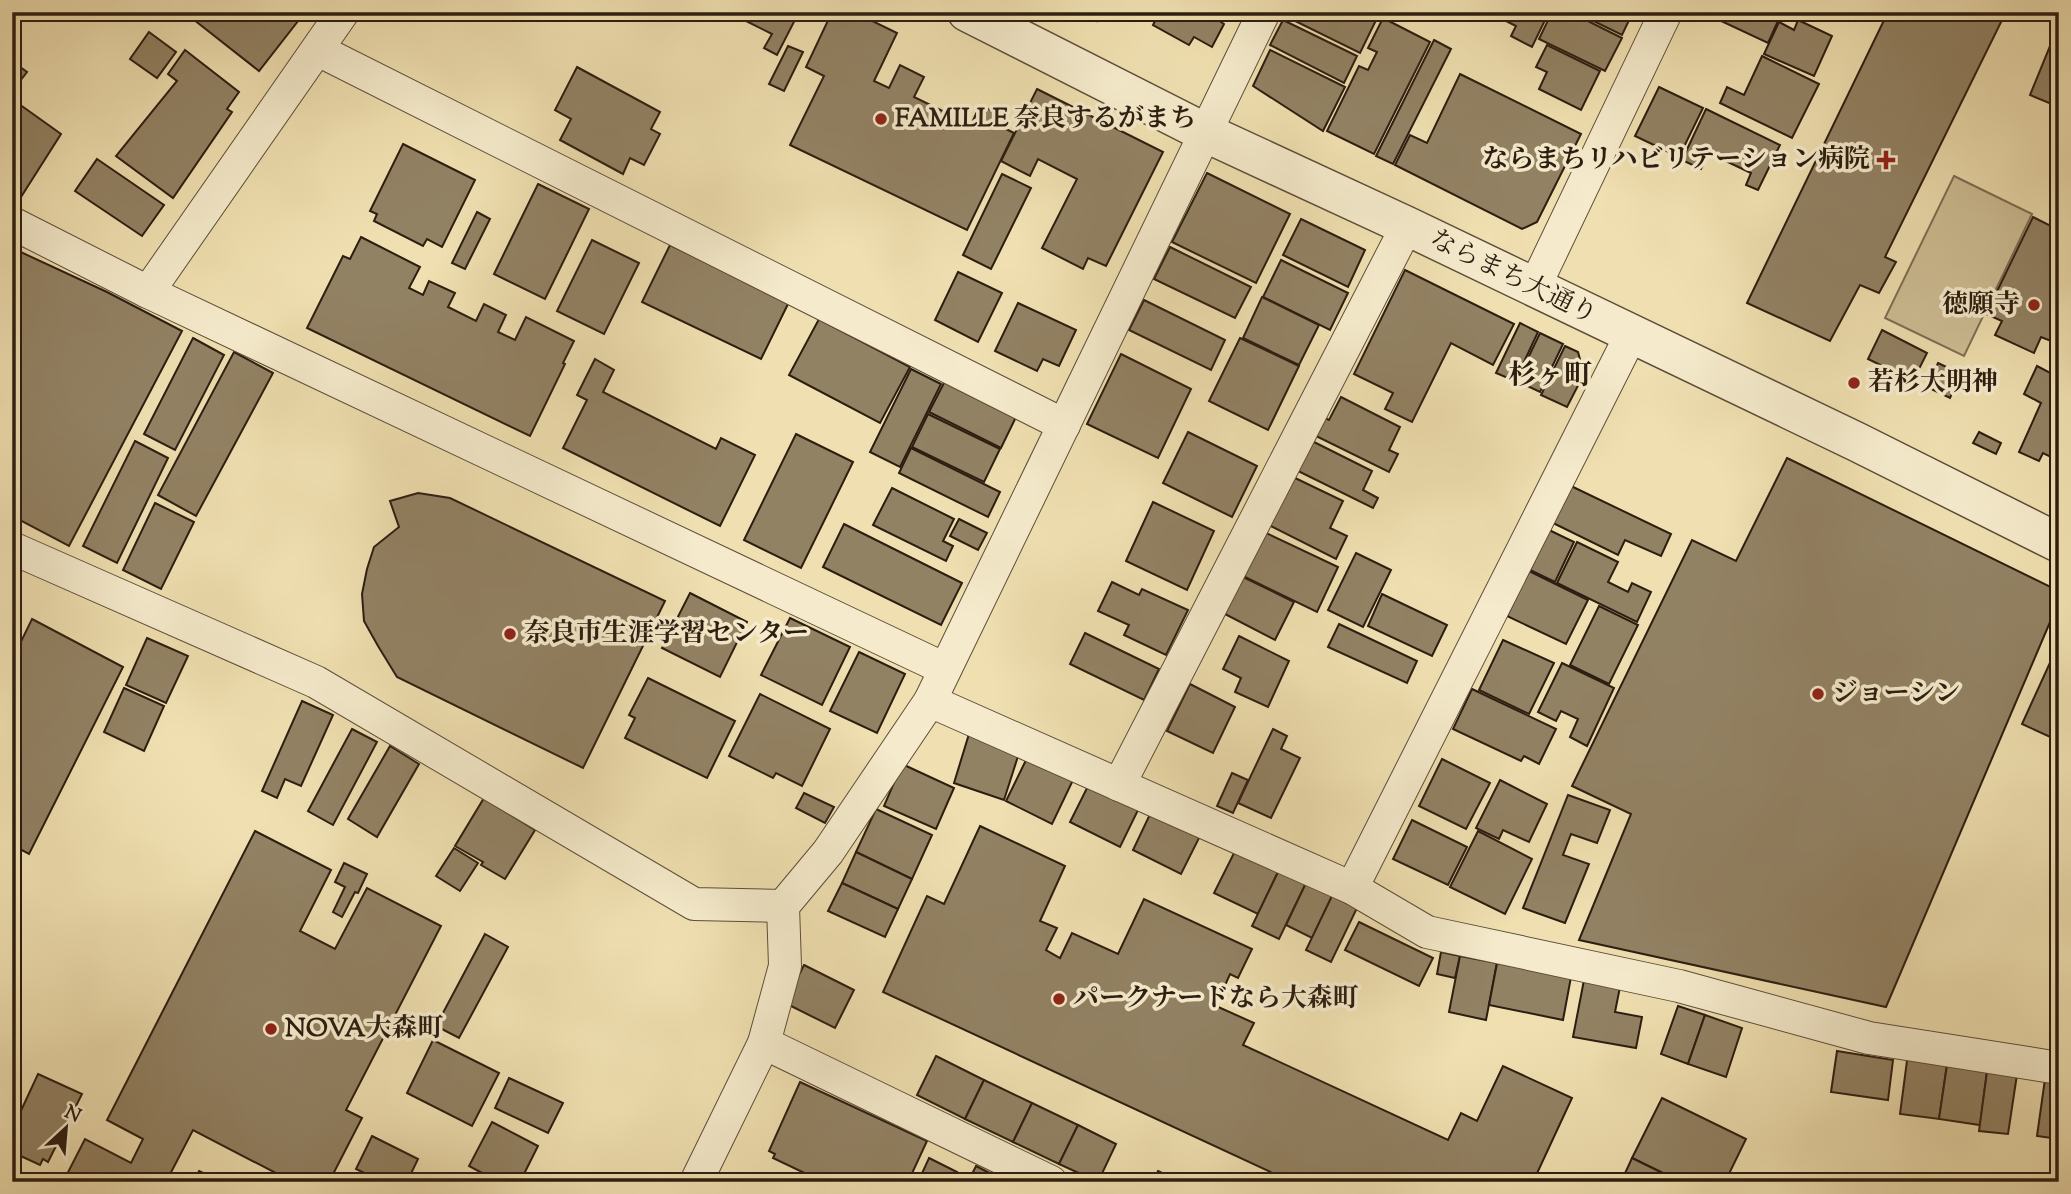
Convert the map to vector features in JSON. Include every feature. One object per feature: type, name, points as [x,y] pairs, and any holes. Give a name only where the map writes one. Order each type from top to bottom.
[{"type":"street","points":[[148,292],[343,12]]},
{"type":"street","name":"ならまち大通り","points":[[967,12],[1206,133],[1407,226],[1857,442],[2059,543]]},
{"type":"street","points":[[696,1182],[764,1043],[785,966],[783,906],[828,852],[930,701],[1264,12]]},
{"type":"street","points":[[1534,288],[1666,12]]},
{"type":"street","points":[[318,50],[1063,425]]},
{"type":"street","points":[[12,223],[148,292],[945,669]]},
{"type":"street","points":[[1119,785],[1407,226]]},
{"type":"street","points":[[1352,888],[1631,335]]},
{"type":"street","points":[[12,548],[316,682],[694,904],[783,906]]},
{"type":"street","points":[[930,701],[1352,888],[1427,932],[1679,986],[1869,1038],[2059,1068]]},
{"type":"street","points":[[764,1043],[1051,1182]]},
{"type":"shaded area","points":[[1954,176],[2032,214],[1964,356],[1885,318]]},
{"type":"building","points":[[184,12],[297,12],[302,16],[259,71]]},
{"type":"building","points":[[750,12],[799,12],[777,55],[764,48],[772,34],[746,21]]},
{"type":"building","name":"FAMILLE 奈良するがまち","points":[[832,12],[854,12],[897,33],[874,81],[889,88],[900,65],[924,77],[914,97],[971,125],[980,105],[999,114],[994,123],[1014,133],[967,230],[790,145],[824,76],[806,67]]},
{"type":"building","points":[[1080,12],[1101,12],[1097,21]]},
{"type":"building","points":[[1159,12],[1222,12],[1218,20],[1224,24],[1212,47],[1194,37],[1189,45],[1153,25]]},
{"type":"building","points":[[1287,12],[1380,12],[1360,53],[1285,16]]},
{"type":"building","points":[[1502,12],[1549,12],[1532,47],[1511,36],[1516,26],[1500,18]]},
{"type":"building","points":[[1552,12],[1570,12],[1622,38],[1605,71],[1539,39]]},
{"type":"building","points":[[1633,12],[1622,35],[1579,14]]},
{"type":"building","points":[[1702,12],[1782,12],[1768,43]]},
{"type":"building","points":[[1829,12],[1852,12],[1848,21]]},
{"type":"building","name":"ならまちリハビリテーション病院","points":[[1888,12],[2006,12],[1885,257],[1896,262],[1879,293],[1860,285],[1830,341],[1747,303]]},
{"type":"building","points":[[1383,18],[1430,42],[1374,154],[1327,131],[1359,66],[1368,70],[1377,52],[1368,48]]},
{"type":"building","points":[[1283,20],[1357,56],[1344,83],[1270,45]]},
{"type":"building","points":[[1798,20],[1832,36],[1814,76],[1764,54],[1779,22],[1794,30]]},
{"type":"building","points":[[2059,24],[2059,107],[2030,95]]},
{"type":"building","points":[[149,32],[176,52],[157,78],[130,59]]},
{"type":"building","points":[[1434,40],[1451,49],[1393,164],[1376,156]]},
{"type":"building","points":[[1547,45],[1600,71],[1581,110],[1539,89],[1547,72],[1536,67]]},
{"type":"building","points":[[788,46],[803,52],[784,91],[769,84]]},
{"type":"building","points":[[185,50],[239,92],[227,109],[232,112],[173,198],[116,156],[177,81],[168,74]]},
{"type":"building","points":[[1270,50],[1345,87],[1323,131],[1253,86]]},
{"type":"building","points":[[1762,56],[1819,84],[1792,138],[1720,103],[1727,87],[1744,95]]},
{"type":"building","points":[[12,61],[27,72],[13,90],[12,90]]},
{"type":"building","points":[[577,67],[660,112],[651,129],[660,134],[644,165],[630,158],[623,174],[560,140],[571,119],[555,110]]},
{"type":"building","points":[[1460,74],[1581,134],[1537,222],[1522,229],[1395,165],[1410,135],[1427,143]]},
{"type":"building","points":[[1659,87],[1703,108],[1679,157],[1635,136]]},
{"type":"building","points":[[1037,89],[1163,152],[1106,266],[1088,258],[1083,269],[1042,248],[1077,179],[1038,159],[1030,176],[1001,161]]},
{"type":"building","points":[[12,99],[61,134],[21,197],[12,193]]},
{"type":"building","points":[[1706,109],[1780,145],[1758,190],[1746,185],[1751,173],[1709,153],[1701,169],[1682,160]]},
{"type":"building","points":[[403,144],[475,180],[442,247],[427,239],[423,246],[374,221],[377,214],[370,211]]},
{"type":"building","points":[[97,159],[164,205],[142,236],[75,191]]},
{"type":"building","points":[[1207,173],[1290,214],[1256,283],[1172,242]]},
{"type":"building","points":[[1002,174],[1031,188],[991,269],[963,255]]},
{"type":"building","points":[[538,184],[589,209],[545,299],[494,274]]},
{"type":"building","points":[[477,212],[490,219],[465,269],[452,263]]},
{"type":"building","points":[[2033,217],[2059,230],[2059,344],[2041,337],[2034,353],[1995,335],[2002,321],[1986,314]]},
{"type":"building","points":[[1301,219],[1365,250],[1348,287],[1283,255]]},
{"type":"building","points":[[361,237],[420,267],[409,288],[423,295],[429,281],[455,293],[448,307],[476,321],[484,304],[506,315],[498,332],[515,340],[526,317],[574,341],[530,436],[307,328],[343,256],[350,259]]},
{"type":"building","points":[[592,240],[639,263],[604,334],[557,311]]},
{"type":"building","points":[[670,245],[789,302],[761,359],[642,302]]},
{"type":"building","points":[[1170,247],[1251,287],[1235,318],[1154,279]]},
{"type":"building","points":[[12,248],[107,292],[182,331],[69,546],[12,516]]},
{"type":"building","points":[[1281,260],[1348,293],[1330,330],[1263,297]]},
{"type":"building","points":[[1405,270],[1514,324],[1493,365],[1451,343],[1412,422],[1385,409],[1393,393],[1354,374]]},
{"type":"building","points":[[958,272],[1002,293],[978,342],[935,320]]},
{"type":"building","points":[[1262,297],[1319,325],[1299,365],[1243,338]]},
{"type":"building","points":[[1144,300],[1225,340],[1211,370],[1129,330]]},
{"type":"building","points":[[1018,303],[1076,330],[1059,366],[1043,359],[1037,371],[995,351]]},
{"type":"building","points":[[819,319],[910,367],[880,423],[789,375]]},
{"type":"building","points":[[1520,323],[1538,332],[1515,381],[1496,373]]},
{"type":"building","points":[[1882,330],[1927,353],[1913,381],[1868,359]]},
{"type":"building","points":[[1540,333],[1563,344],[1540,392],[1517,381]]},
{"type":"building","points":[[193,338],[224,355],[175,450],[144,434]]},
{"type":"building","points":[[1240,338],[1299,366],[1268,430],[1209,401]]},
{"type":"building","points":[[1565,346],[1578,352],[1584,374],[1567,407],[1541,395]]},
{"type":"building","points":[[234,352],[273,373],[196,516],[158,495]]},
{"type":"building","points":[[1121,354],[1191,389],[1158,458],[1087,424]]},
{"type":"building","points":[[595,359],[614,370],[603,392],[716,449],[721,438],[755,455],[720,526],[563,448],[587,400],[577,395]]},
{"type":"building","points":[[1938,363],[1961,374],[1950,398],[1927,387]]},
{"type":"building","points":[[2059,365],[2059,461],[2043,453],[2039,461],[2019,452],[2041,403],[2024,394],[2037,366],[2054,375]]},
{"type":"building","points":[[911,369],[941,384],[900,467],[870,452]]},
{"type":"building","points":[[946,379],[1017,415],[1001,448],[929,412]]},
{"type":"building","points":[[1341,397],[1400,427],[1389,450],[1398,454],[1389,472],[1314,435],[1323,417],[1329,420]]},
{"type":"building","points":[[928,414],[1000,449],[984,482],[912,447]]},
{"type":"building","points":[[1188,432],[1257,466],[1232,517],[1163,483]]},
{"type":"building","points":[[1979,432],[2001,443],[1996,454],[1973,443]]},
{"type":"building","points":[[796,434],[853,462],[801,568],[744,540]]},
{"type":"building","points":[[1310,440],[1372,471],[1363,490],[1378,498],[1373,508],[1296,470]]},
{"type":"building","points":[[135,441],[168,458],[117,563],[83,546]]},
{"type":"building","points":[[911,448],[1000,492],[988,517],[899,473]]},
{"type":"building","name":"ジョーシン","points":[[1787,458],[2059,591],[2059,601],[1886,1007],[1579,940],[1631,814],[1572,786],[1692,540],[1736,561]]},
{"type":"building","points":[[1293,477],[1343,501],[1330,528],[1347,536],[1336,559],[1269,525]]},
{"type":"building","points":[[1571,486],[1671,534],[1661,556],[1625,540],[1618,555],[1553,523]]},
{"type":"building","points":[[892,488],[954,519],[943,541],[953,546],[946,561],[873,525]]},
{"type":"building","name":"奈良市生涯学習センター","points":[[418,493],[450,498],[665,601],[583,768],[397,677],[378,646],[364,621],[362,594],[367,569],[374,547],[399,527],[390,501]]},
{"type":"building","points":[[1153,502],[1214,531],[1187,590],[1126,561]]},
{"type":"building","points":[[155,503],[194,522],[161,589],[123,570]]},
{"type":"building","points":[[959,519],[987,533],[978,550],[950,536]]},
{"type":"building","points":[[844,524],[962,583],[941,625],[823,567]]},
{"type":"building","points":[[1549,530],[1574,542],[1555,582],[1530,570]]},
{"type":"building","points":[[1262,531],[1338,567],[1317,612],[1241,575]]},
{"type":"building","points":[[1577,542],[1618,562],[1608,582],[1628,592],[1632,583],[1651,592],[1637,622],[1557,583]]},
{"type":"building","points":[[1356,553],[1391,570],[1363,627],[1328,610]]},
{"type":"building","points":[[1529,571],[1588,600],[1566,644],[1507,616]]},
{"type":"building","points":[[1241,576],[1294,602],[1275,640],[1223,613]]},
{"type":"building","points":[[1112,582],[1139,595],[1142,589],[1188,610],[1166,655],[1124,635],[1129,625],[1098,611]]},
{"type":"building","points":[[690,593],[747,622],[720,677],[662,648]]},
{"type":"building","points":[[1382,594],[1447,625],[1432,656],[1368,626]]},
{"type":"building","points":[[1599,606],[1638,625],[1609,684],[1570,665]]},
{"type":"building","points":[[790,618],[850,647],[822,705],[761,675]]},
{"type":"building","points":[[32,619],[123,667],[29,854],[12,845],[12,660]]},
{"type":"building","points":[[1339,624],[1417,661],[1407,683],[1328,647]]},
{"type":"building","points":[[1085,633],[1159,669],[1144,700],[1070,664]]},
{"type":"building","points":[[1239,636],[1289,661],[1268,707],[1235,692],[1241,678],[1223,669]]},
{"type":"building","points":[[147,638],[188,656],[166,703],[126,685]]},
{"type":"building","points":[[1503,640],[1554,663],[1529,714],[1479,690]]},
{"type":"building","points":[[2059,643],[2059,741],[2022,724]]},
{"type":"building","points":[[859,652],[905,674],[877,733],[830,711]]},
{"type":"building","points":[[1562,663],[1614,688],[1587,746],[1570,737],[1578,719],[1561,711],[1556,721],[1538,712]]},
{"type":"building","points":[[648,678],[735,721],[707,778],[625,738],[635,718],[629,715]]},
{"type":"building","points":[[1190,684],[1235,707],[1213,753],[1167,731]]},
{"type":"building","points":[[124,688],[164,706],[144,751],[104,732]]},
{"type":"building","points":[[1472,689],[1556,729],[1539,764],[1524,756],[1521,761],[1453,729]]},
{"type":"building","points":[[760,694],[830,729],[802,786],[776,773],[773,778],[729,756]]},
{"type":"building","points":[[302,701],[333,715],[301,786],[285,779],[277,798],[262,791]]},
{"type":"building","points":[[352,729],[377,742],[333,825],[308,811]]},
{"type":"building","points":[[1273,729],[1287,736],[1281,749],[1300,758],[1271,818],[1238,803]]},
{"type":"building","points":[[969,734],[1020,750],[1004,800],[954,783]]},
{"type":"building","points":[[390,746],[419,764],[377,837],[348,819]]},
{"type":"building","points":[[1028,756],[1074,778],[1052,824],[1006,801]]},
{"type":"building","points":[[1442,759],[1490,783],[1466,829],[1419,806]]},
{"type":"building","points":[[902,764],[954,788],[936,829],[884,806]]},
{"type":"building","points":[[1232,773],[1248,780],[1233,813],[1217,806]]},
{"type":"building","points":[[1500,780],[1547,804],[1529,842],[1503,830],[1499,839],[1476,828]]},
{"type":"building","points":[[1090,782],[1140,806],[1120,847],[1070,822]]},
{"type":"building","points":[[804,793],[834,807],[825,823],[796,808]]},
{"type":"building","points":[[1568,795],[1610,810],[1597,843],[1571,834],[1563,855],[1589,864],[1565,923],[1523,908]]},
{"type":"building","points":[[484,798],[535,830],[505,879],[455,846]]},
{"type":"building","points":[[876,809],[932,835],[912,879],[856,852]]},
{"type":"building","points":[[1152,810],[1201,834],[1181,874],[1133,850]]},
{"type":"building","points":[[1412,820],[1467,847],[1448,885],[1393,859]]},
{"type":"building","name":"パークナードなら大森町","points":[[980,826],[1065,866],[1040,921],[1057,928],[1046,950],[1060,958],[1072,933],[1118,954],[1144,899],[1252,949],[1238,978],[1230,974],[1216,1006],[1254,1023],[1243,1045],[1448,1140],[1461,1113],[1477,1121],[1503,1066],[1572,1098],[1533,1182],[1292,1182],[883,992],[927,896],[944,904]]},
{"type":"building","name":"NOVA大森町","points":[[255,831],[331,870],[300,931],[335,949],[367,888],[441,926],[346,1110],[362,1118],[329,1182],[293,1182],[193,1130],[166,1182],[63,1182],[85,1139],[131,1163],[143,1139],[107,1120]]},
{"type":"building","points":[[1478,831],[1532,859],[1505,914],[1450,887]]},
{"type":"building","points":[[454,848],[478,863],[460,891],[436,876]]},
{"type":"building","points":[[1236,849],[1279,870],[1258,914],[1214,893]]},
{"type":"building","points":[[856,852],[912,879],[898,909],[842,883]]},
{"type":"building","points":[[344,863],[367,874],[342,917],[333,912],[345,887],[335,882]]},
{"type":"building","points":[[12,865],[20,869],[12,886]]},
{"type":"building","points":[[1279,870],[1306,883],[1279,939],[1252,926]]},
{"type":"building","points":[[842,883],[898,909],[885,937],[828,911]]},
{"type":"building","points":[[1306,883],[1332,896],[1312,938],[1286,925]]},
{"type":"building","points":[[1332,896],[1357,908],[1331,962],[1306,950]]},
{"type":"building","points":[[1359,922],[1433,958],[1419,986],[1345,950]]},
{"type":"building","points":[[485,934],[508,947],[459,1038],[436,1026]]},
{"type":"building","points":[[1441,952],[1460,956],[1455,978],[1437,974]]},
{"type":"building","points":[[1460,956],[1497,963],[1486,1020],[1449,1012]]},
{"type":"building","points":[[1497,963],[1571,977],[1563,1020],[1489,1005]]},
{"type":"building","points":[[804,965],[854,990],[835,1028],[785,1003]]},
{"type":"building","points":[[1584,980],[1620,987],[1615,1012],[1642,1017],[1636,1048],[1573,1037]]},
{"type":"building","points":[[1678,1006],[1705,1015],[1688,1064],[1661,1054]]},
{"type":"building","points":[[1705,1015],[1742,1028],[1726,1077],[1688,1064]]},
{"type":"building","points":[[433,1040],[499,1073],[472,1126],[407,1093]]},
{"type":"building","points":[[1837,1051],[1893,1060],[1888,1100],[1831,1092]]},
{"type":"building","points":[[1908,1053],[1948,1058],[1939,1119],[1900,1114]]},
{"type":"building","points":[[936,1056],[984,1080],[965,1119],[917,1095]]},
{"type":"building","points":[[1948,1058],[1988,1064],[1980,1125],[1939,1119]]},
{"type":"building","points":[[1988,1064],[2018,1068],[2008,1134],[1979,1131]]},
{"type":"building","points":[[2046,1072],[2059,1074],[2059,1139],[2037,1136]]},
{"type":"building","points":[[38,1074],[82,1094],[48,1162],[43,1159],[40,1165],[12,1152],[12,1130]]},
{"type":"building","points":[[509,1078],[563,1103],[548,1133],[495,1108]]},
{"type":"building","points":[[984,1080],[1032,1103],[1013,1142],[965,1119]]},
{"type":"building","points":[[800,1082],[927,1141],[908,1182],[813,1182],[815,1178],[773,1158],[775,1154],[769,1151]]},
{"type":"building","points":[[1662,1098],[1746,1139],[1725,1182],[1681,1182],[1632,1158]]},
{"type":"building","points":[[1032,1103],[1078,1125],[1059,1164],[1013,1142]]},
{"type":"building","points":[[492,1122],[538,1146],[520,1182],[499,1182],[469,1166]]},
{"type":"building","points":[[1078,1125],[1116,1144],[1098,1182],[1059,1164]]},
{"type":"building","points":[[372,1136],[418,1159],[407,1182],[383,1182],[356,1169]]},
{"type":"building","points":[[929,1158],[957,1172],[952,1182],[918,1182]]},
{"type":"building","points":[[1632,1158],[1681,1182],[1621,1182]]},
{"type":"building","points":[[976,1166],[1007,1182],[968,1182]]},
{"type":"building","points":[[199,1171],[215,1179],[214,1182],[194,1182]]},
{"type":"building","points":[[1158,1171],[1180,1182],[1153,1182]]},
{"type":"place","name":"FAMILLE 奈良するがまち","points":[[881,119]]},
{"type":"place","name":"ならまちリハビリテーション病院","points":[[1886,160]]},
{"type":"place","name":"徳願寺","points":[[2034,305]]},
{"type":"place","name":"若杉大明神","points":[[1854,383]]},
{"type":"place","name":"奈良市生涯学習センター","points":[[510,634]]},
{"type":"place","name":"ジョーシン","points":[[1818,694]]},
{"type":"place","name":"パークナードなら大森町","points":[[1059,999]]},
{"type":"place","name":"NOVA大森町","points":[[271,1029]]},
{"type":"district","name":"杉ヶ町","points":[[1550,377]]}]
